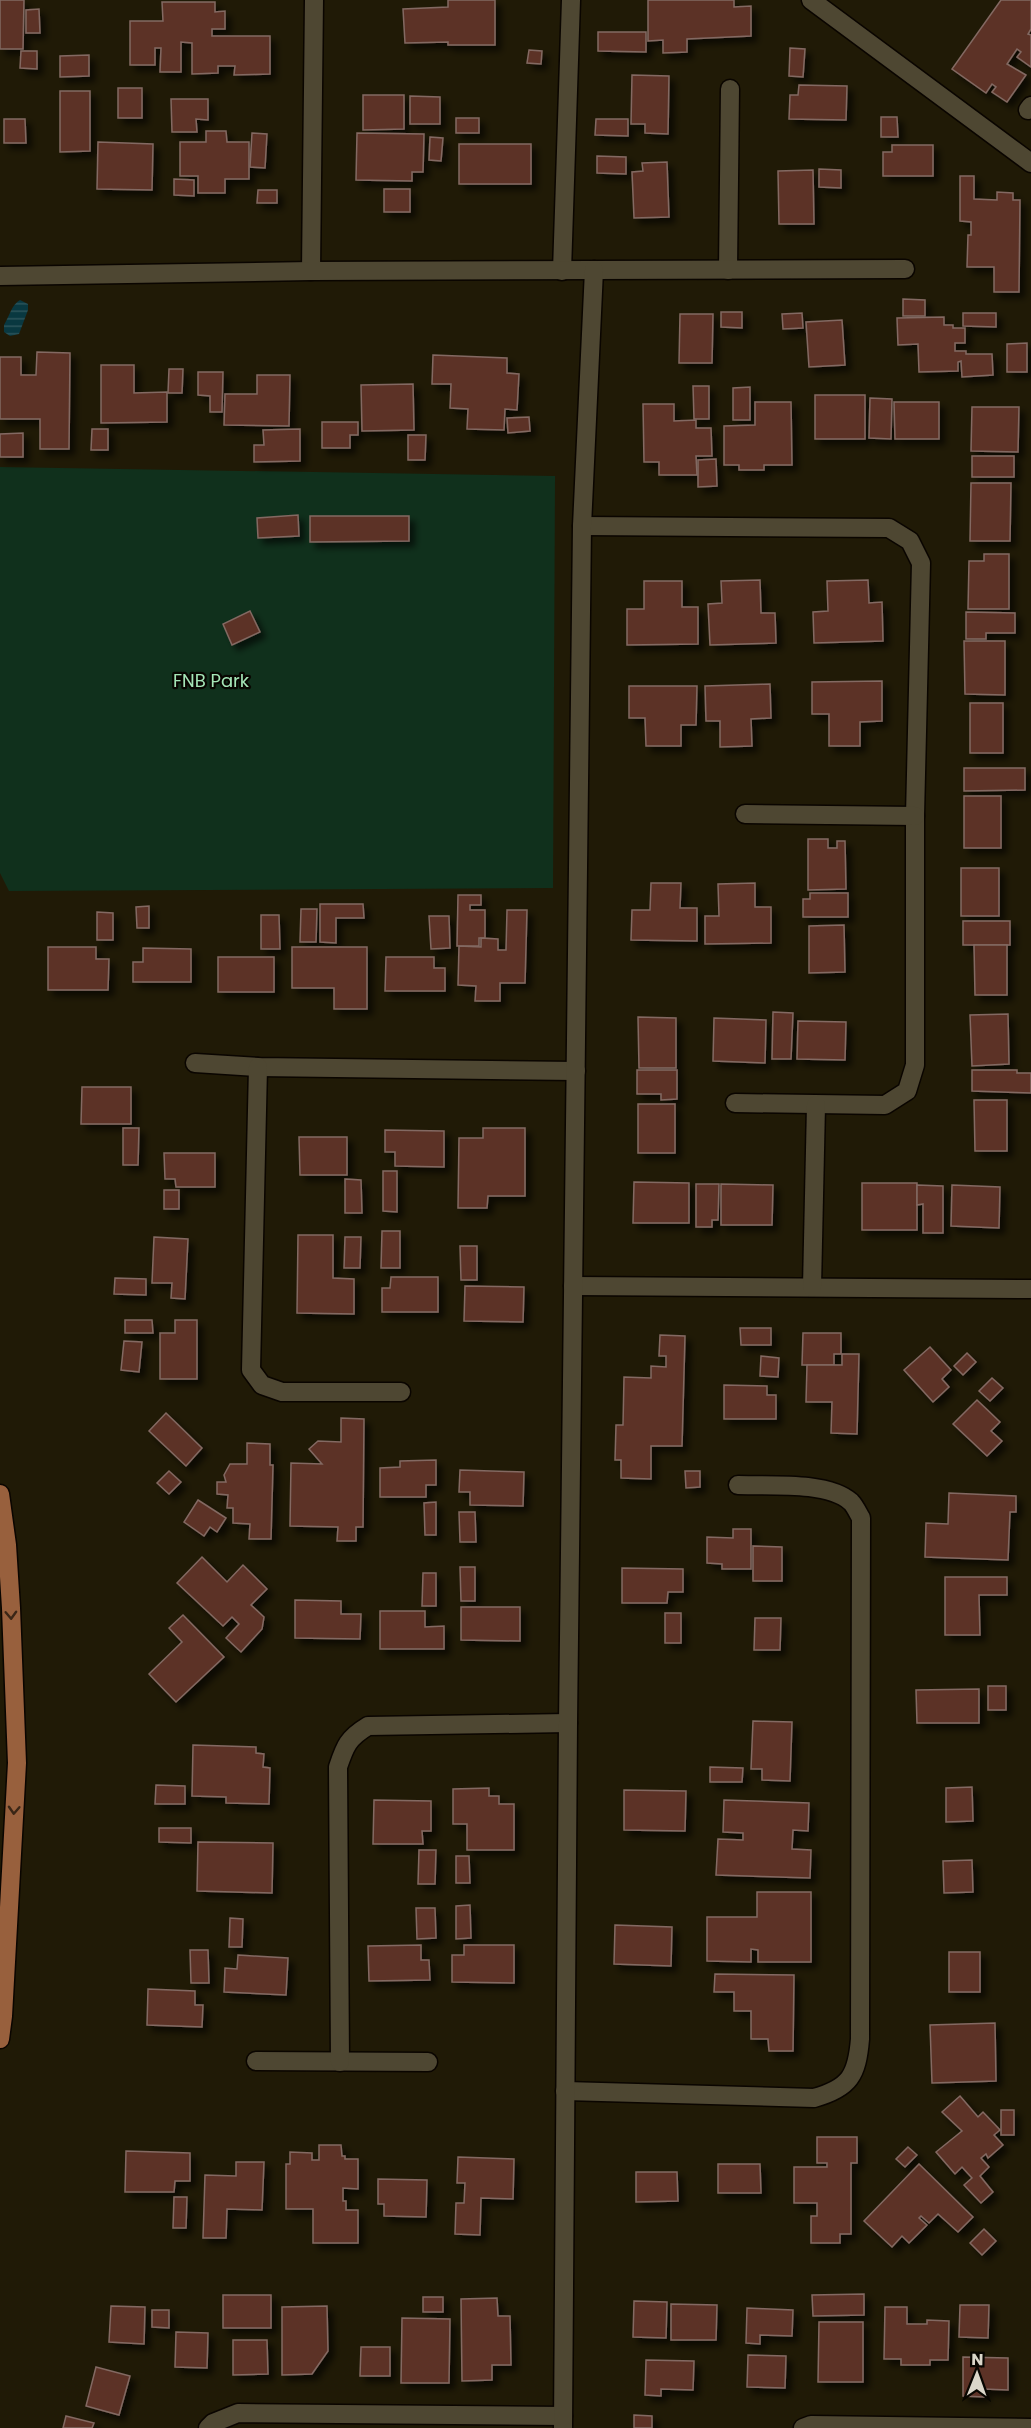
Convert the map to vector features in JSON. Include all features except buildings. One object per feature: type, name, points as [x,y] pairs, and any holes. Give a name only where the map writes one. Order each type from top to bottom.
[{"type":"main road","points":[[0,1494],[11,1608],[16,1763],[0,2039]]},
{"type":"street","points":[[311,271],[314,0]]},
{"type":"street","points":[[562,271],[571,0]]},
{"type":"street","points":[[811,0],[1031,163]]},
{"type":"street","points":[[728,270],[730,89]]},
{"type":"street","points":[[0,276],[311,271],[905,269]]},
{"type":"street","points":[[208,2428],[213,2423],[238,2413],[394,2421],[563,2422],[568,1723],[582,526],[594,270]]},
{"type":"street","points":[[582,526],[889,528],[910,541],[921,563],[915,816],[915,1065],[907,1091],[885,1105],[735,1103]]},
{"type":"street","points":[[746,814],[915,816]]},
{"type":"street","points":[[195,1063],[258,1067],[576,1071]]},
{"type":"street","points":[[258,1067],[251,1370],[262,1385],[282,1392],[401,1392]]},
{"type":"street","points":[[812,1287],[816,1105]]},
{"type":"street","points":[[573,1286],[1031,1289]]},
{"type":"street","points":[[565,2091],[814,2097],[835,2092],[850,2080],[858,2063],[861,2027],[861,1518],[853,1503],[830,1491],[738,1485]]},
{"type":"street","points":[[340,2062],[338,1767],[344,1748],[354,1735],[368,1726],[568,1723]]},
{"type":"street","points":[[256,2061],[428,2062]]},
{"type":"street","points":[[803,2428],[811,2425],[1031,2428]]},
{"type":"green space","name":"FNB Park","points":[[0,467],[555,476],[553,888],[9,891],[0,873]]},
{"type":"water","points":[[20,300],[28,304],[28,310],[19,334],[10,336],[4,332],[4,325]]}]
